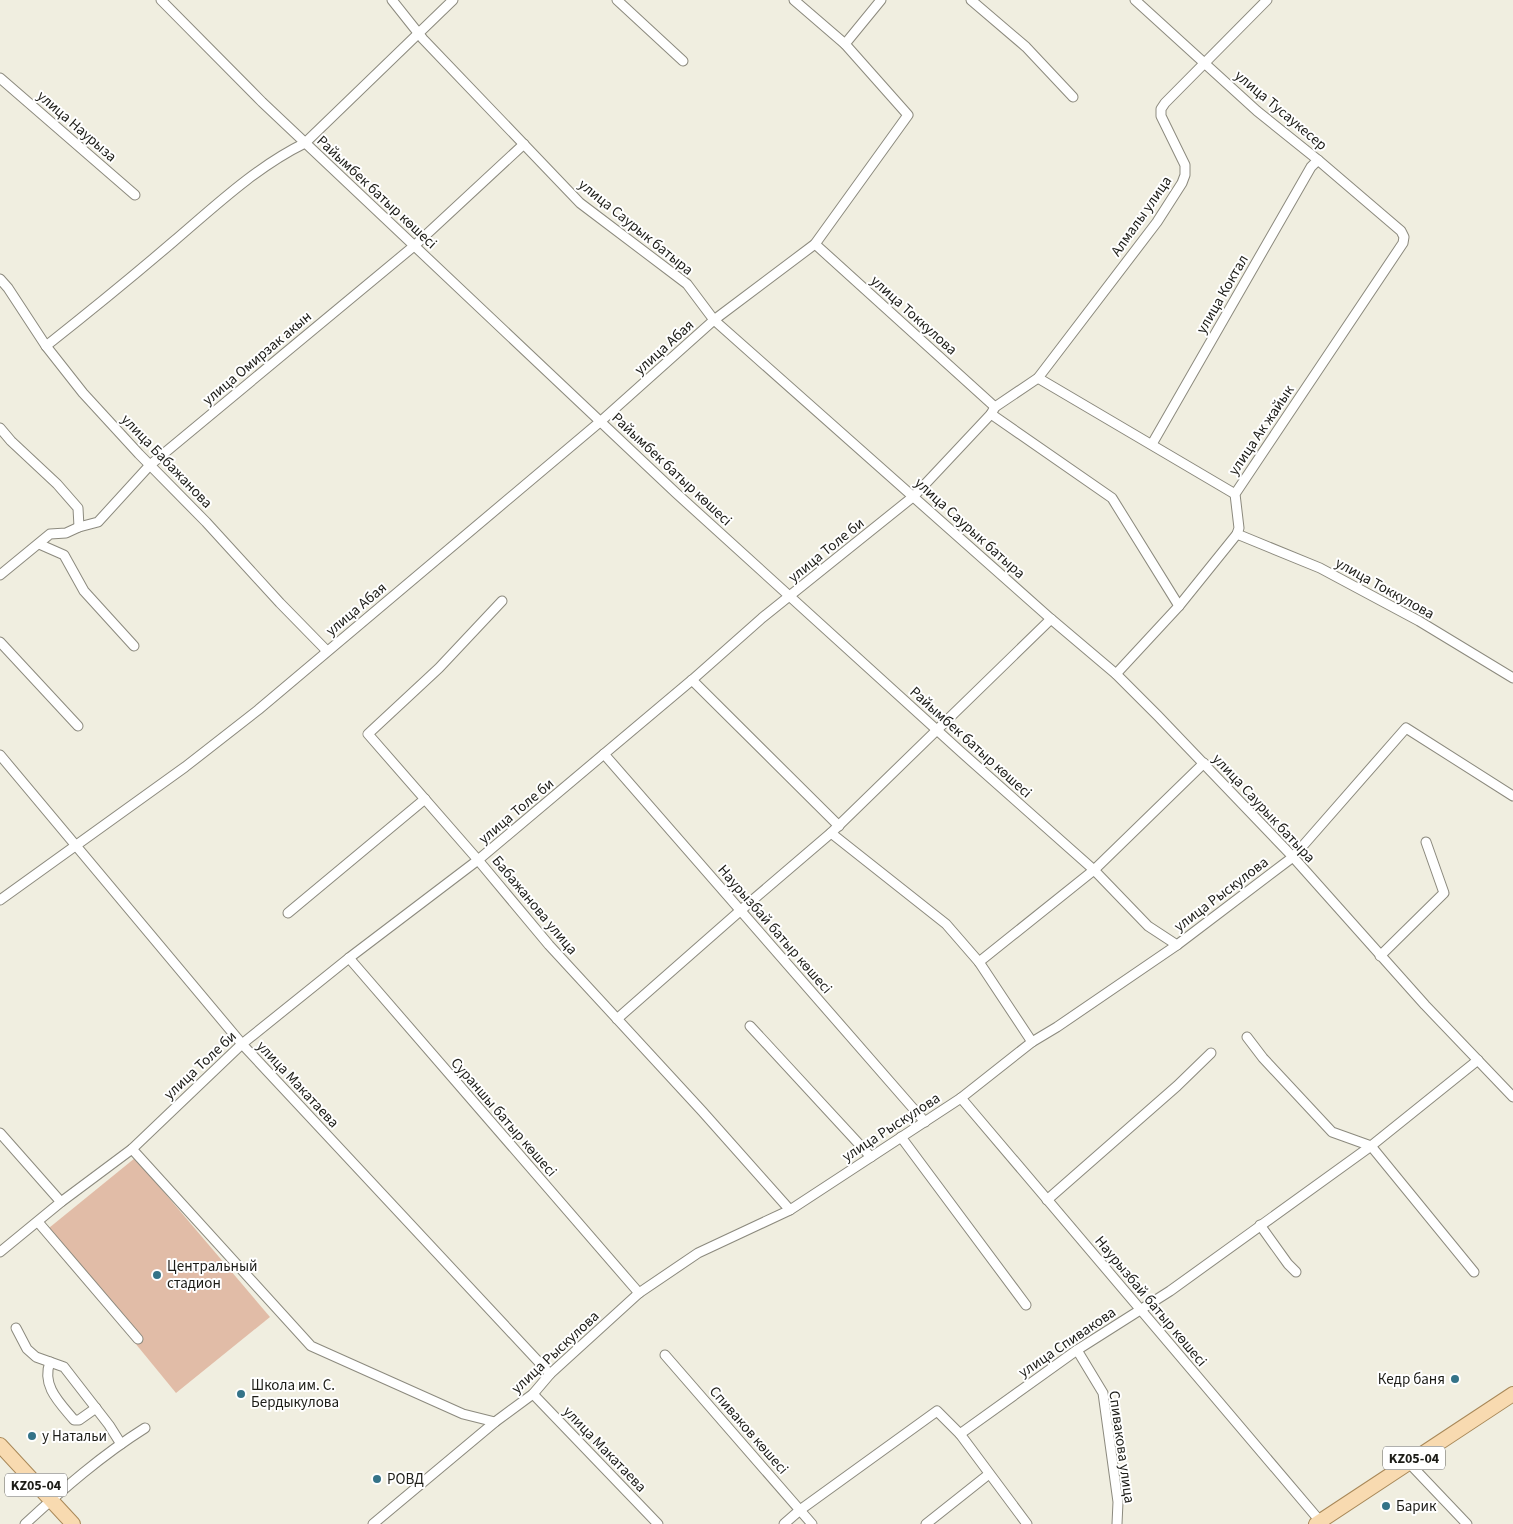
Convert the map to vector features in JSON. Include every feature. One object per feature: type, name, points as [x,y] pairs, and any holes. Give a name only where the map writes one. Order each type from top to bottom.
[{"type":"main road","name":"KZ05-04","points":[[1318,1523],[1513,1394]]},
{"type":"main road","name":"KZ05-04","points":[[0,1445],[73,1524]]},
{"type":"street","name":"Райымбек батыр көшесі","points":[[160,0],[305,143],[676,494],[1094,870],[1148,926],[1177,945]]},
{"type":"street","name":"улица Саурык батыра","points":[[392,0],[419,34],[580,203],[687,284],[714,320],[1051,619],[1116,674],[1293,857],[1380,956],[1513,1097]]},
{"type":"street","points":[[46,346],[118,289],[239,186],[288,151],[305,143],[453,0]]},
{"type":"street","points":[[617,0],[683,61]]},
{"type":"street","points":[[794,0],[845,44],[881,0]]},
{"type":"street","points":[[971,0],[1026,47],[1073,97]]},
{"type":"street","name":"улица Тусаукесер","points":[[1135,0],[1257,111],[1401,231],[1404,243]]},
{"type":"street","name":"Алмалы улица","points":[[1038,378],[1157,222],[1182,183],[1185,175],[1185,166],[1161,116],[1165,103],[1206,64],[1267,0]]},
{"type":"street","name":"улица Абая","points":[[0,900],[185,767],[258,710],[601,421],[714,320],[815,244],[908,115],[845,44]]},
{"type":"street","name":"улица Наурыза","points":[[0,78],[135,194]]},
{"type":"street","name":"улица Омирзак акын","points":[[0,575],[50,534],[66,534],[79,526],[98,522],[150,465],[414,246],[524,144]]},
{"type":"street","name":"улица Коктал","points":[[1152,444],[1311,167],[1318,160]]},
{"type":"street","name":"улица Ак жайык","points":[[1237,534],[1239,528],[1235,494],[1404,243]]},
{"type":"street","name":"улица Токкулова","points":[[815,244],[993,410],[1112,498],[1179,606]]},
{"type":"street","name":"улица Бабажанова","points":[[0,279],[8,288],[46,346],[83,393],[206,522],[280,604],[327,651]]},
{"type":"street","points":[[1038,378],[1235,494]]},
{"type":"street","name":"улица Толе би","points":[[0,1252],[61,1202],[132,1149],[242,1044],[349,958],[478,860],[692,680],[762,618],[914,496],[993,410],[1038,378]]},
{"type":"street","points":[[0,428],[78,508],[79,526]]},
{"type":"street","points":[[1116,674],[1179,606],[1237,534]]},
{"type":"street","name":"улица Токкулова","points":[[1237,534],[1320,568],[1419,621],[1513,678]]},
{"type":"street","points":[[39,544],[64,555],[84,591],[134,646]]},
{"type":"street","name":"Бабажанова улица","points":[[502,601],[439,668],[368,734],[478,860],[549,946],[790,1210]]},
{"type":"street","points":[[617,1019],[839,826],[936,729],[1051,619]]},
{"type":"street","points":[[0,642],[78,726]]},
{"type":"street","points":[[692,680],[839,826]]},
{"type":"street","name":"улица Рыскулова","points":[[373,1524],[495,1422],[533,1394],[550,1374],[638,1293],[698,1254],[790,1210],[901,1138],[961,1098],[1032,1042],[1177,945],[1293,857],[1406,728],[1513,796]]},
{"type":"street","name":"Наурызбай батыр көшесі","points":[[604,754],[925,1122]]},
{"type":"street","name":"улица Макатаева","points":[[0,755],[242,1044],[550,1374]]},
{"type":"street","points":[[979,962],[1094,870],[1204,763]]},
{"type":"street","points":[[288,913],[425,799]]},
{"type":"street","points":[[831,833],[946,924],[979,962],[1032,1042]]},
{"type":"street","points":[[1380,956],[1444,893],[1426,842]]},
{"type":"street","name":"Сураншы батыр көшесі","points":[[349,958],[638,1293]]},
{"type":"street","points":[[750,1026],[871,1157]]},
{"type":"street","points":[[1247,1037],[1263,1058],[1332,1132],[1371,1146],[1474,1272]]},
{"type":"street","points":[[1047,1200],[1177,1086],[1211,1053]]},
{"type":"street","name":"улица Спивакова","points":[[960,1434],[1077,1350],[1170,1291],[1371,1146],[1478,1060]]},
{"type":"street","name":"Наурызбай батыр көшесі","points":[[961,1098],[1318,1523]]},
{"type":"street","points":[[0,1133],[61,1202]]},
{"type":"street","points":[[901,1138],[1026,1305]]},
{"type":"street","points":[[132,1149],[311,1346],[463,1414],[495,1422]]},
{"type":"street","points":[[38,1222],[138,1339]]},
{"type":"street","points":[[1260,1225],[1296,1272]]},
{"type":"street","points":[[16,1328],[27,1349],[36,1356],[64,1367],[121,1444]]},
{"type":"street","name":"Спивакова улица","points":[[1077,1350],[1103,1393],[1118,1502],[1117,1524]]},
{"type":"street","name":"Спиваков көшесі","points":[[665,1355],[812,1524]]},
{"type":"street","points":[[50,1362],[46,1371],[47,1380],[53,1393],[74,1420],[79,1420],[96,1408]]},
{"type":"street","name":"улица Макатаева","points":[[533,1394],[658,1524]]},
{"type":"street","points":[[784,1524],[800,1510],[937,1411],[960,1434],[1027,1524]]},
{"type":"street","points":[[25,1524],[50,1500],[121,1444],[145,1428]]},
{"type":"street","points":[[1408,1462],[1467,1524]]},
{"type":"street","points":[[926,1524],[989,1474]]},
{"type":"shaded area","name":"Центральный стадион","points":[[135,1158],[270,1317],[176,1393],[44,1232]]},
{"type":"place","name":"Центральный стадион","points":[[157,1275]]},
{"type":"place","name":"Кедр баня","points":[[1455,1379]]},
{"type":"place","name":"Школа им. С. Бердыкулова","points":[[241,1394]]},
{"type":"place","name":"у Натальи","points":[[32,1436]]},
{"type":"place","name":"РОВД","points":[[377,1479]]},
{"type":"place","name":"Барик","points":[[1386,1506]]}]
